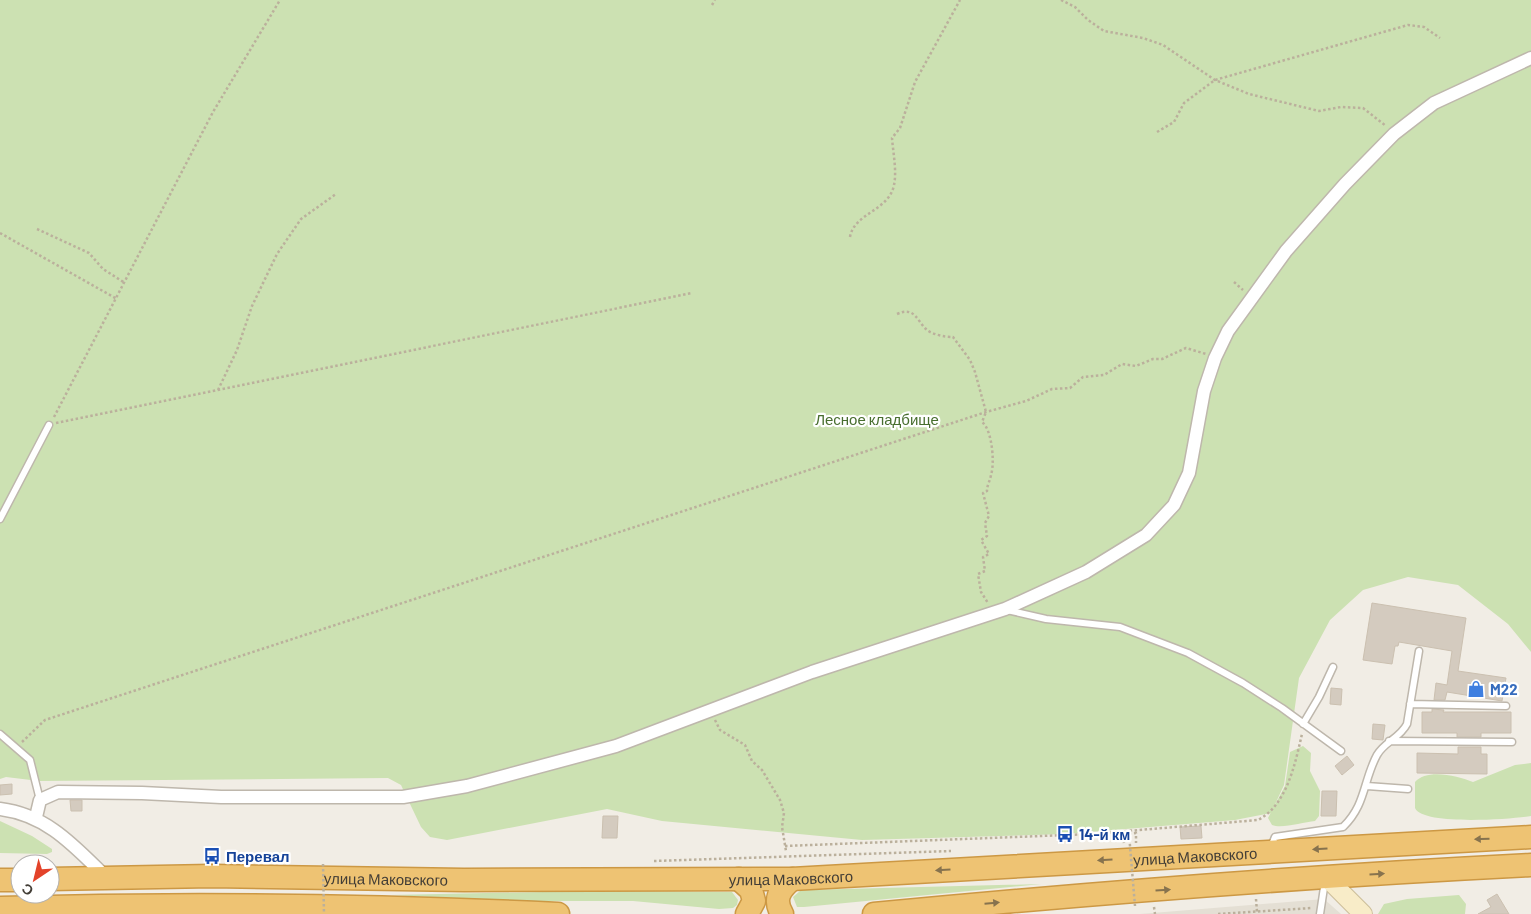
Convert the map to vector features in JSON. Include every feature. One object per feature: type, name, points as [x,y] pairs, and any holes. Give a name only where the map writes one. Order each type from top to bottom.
[{"type":"highway","name":"улица Маковского","points":[[60,879],[212,876],[464,880],[792,879],[1531,837]]},
{"type":"highway","name":"улица Маковского","points":[[874,914],[1326,877],[1531,865]]},
{"type":"highway","points":[[739,879],[751,890],[754,901],[747,914]]},
{"type":"highway","points":[[782,914],[778,900],[780,889],[792,879]]},
{"type":"highway","name":"улица Маковского","points":[[0,908],[108,905],[339,906],[558,914]]},
{"type":"main road","points":[[1326,877],[1363,914]]},
{"type":"street","points":[[36,817],[40,800],[58,792],[142,793],[221,797],[403,797],[467,786],[616,746],[711,712],[812,672],[999,612],[1086,572],[1146,535],[1174,505],[1189,473],[1204,391],[1215,358],[1228,331],[1286,251],[1345,184],[1394,134],[1434,103],[1531,58]]},
{"type":"street","points":[[0,809],[36,817],[68,841],[108,879]]},
{"type":"lane","points":[[0,519],[49,425]]},
{"type":"lane","points":[[999,612],[1120,627],[1188,653],[1244,683],[1341,751]]},
{"type":"lane","points":[[1269,852],[1275,838],[1343,826],[1359,808],[1377,755],[1389,741],[1404,730],[1419,651]]},
{"type":"lane","points":[[1304,725],[1319,698],[1332,667]]},
{"type":"lane","points":[[1410,704],[1506,706]]},
{"type":"lane","points":[[0,734],[30,760],[40,800]]},
{"type":"lane","points":[[1389,741],[1512,742]]},
{"type":"lane","points":[[1367,786],[1408,790]]},
{"type":"lane","points":[[1321,910],[1326,877]]},
{"type":"path","points":[[280,0],[213,112],[117,299],[50,424],[692,293]]},
{"type":"path","points":[[712,5],[715,0]]},
{"type":"path","points":[[850,237],[851,229],[857,221],[871,214],[887,198],[894,186],[892,138],[900,128],[915,82],[960,0]]},
{"type":"path","points":[[1061,0],[1075,7],[1088,20],[1104,31],[1143,38],[1163,45],[1215,80],[1249,94],[1319,111],[1342,107],[1363,108],[1394,134]]},
{"type":"path","points":[[1157,132],[1174,122],[1184,103],[1215,80],[1408,25],[1424,27],[1440,38]]},
{"type":"path","points":[[218,390],[237,350],[252,306],[277,254],[301,219],[336,194]]},
{"type":"path","points":[[37,229],[89,253],[103,269],[125,283]]},
{"type":"path","points":[[0,233],[117,299]]},
{"type":"path","points":[[897,314],[903,312],[910,313],[920,318],[926,330],[946,337],[954,336],[970,360],[986,412],[982,422],[986,425],[992,440],[993,458],[992,475],[987,491],[982,493],[989,516],[985,523],[987,536],[981,540],[989,554],[983,557],[985,571],[978,574],[981,592],[999,612]]},
{"type":"path","points":[[17,747],[45,720],[986,412],[1026,401],[1052,389],[1070,388],[1083,377],[1104,375],[1122,364],[1136,366],[1154,358],[1162,359],[1186,348],[1202,351],[1215,358]]},
{"type":"path","points":[[711,712],[720,730],[745,745],[752,761],[762,770],[780,800],[784,813],[782,827],[786,851]]},
{"type":"path","points":[[785,846],[1092,834],[1258,820],[1268,815],[1280,800],[1299,749],[1304,725]]},
{"type":"path","points":[[1124,843],[1123,834],[1136,833],[1136,838]]},
{"type":"path","points":[[1129,834],[1135,906]]},
{"type":"path","points":[[715,859],[961,851]]},
{"type":"path","points":[[323,864],[324,914]]},
{"type":"path","points":[[1256,899],[1257,912]]},
{"type":"path","points":[[1154,905],[1155,914]]},
{"type":"path","points":[[1218,914],[1321,910]]},
{"type":"shaded area","points":[[1324,899],[1341,914],[1140,914]]},
{"type":"green space","name":"Лесное кладбище","points":[[0,0],[1531,0],[1531,652],[1508,624],[1458,585],[1408,577],[1363,590],[1330,620],[1299,678],[1284,785],[1271,813],[1235,820],[1065,834],[862,840],[662,821],[607,809],[447,840],[430,837],[421,827],[401,785],[388,778],[39,781],[6,777],[0,779]]},
{"type":"green space","points":[[1303,746],[1311,753],[1310,771],[1320,791],[1319,816],[1315,821],[1287,826],[1272,825],[1268,818],[1285,786],[1290,752]]},
{"type":"green space","points":[[1531,763],[1531,816],[1488,820],[1450,819],[1422,814],[1415,808],[1415,782],[1427,775],[1443,774],[1473,782],[1515,765]]},
{"type":"green space","points":[[0,821],[32,836],[52,849],[52,852],[47,854],[0,853]]},
{"type":"green space","points":[[1041,884],[804,907],[797,907],[793,897],[800,891],[805,890]]},
{"type":"green space","points":[[591,891],[732,892],[738,900],[737,905],[733,908],[719,909],[633,901],[512,901],[391,895]]},
{"type":"green space","points":[[1459,895],[1466,904],[1465,914],[1378,914],[1384,904],[1407,899]]},
{"type":"building","points":[[1372,603],[1466,618],[1458,671],[1506,678],[1502,701],[1447,692],[1445,700],[1434,700],[1436,683],[1447,685],[1452,651],[1399,642],[1398,646],[1395,646],[1392,664],[1363,660]]},
{"type":"building","points":[[1331,688],[1342,689],[1341,705],[1330,704]]},
{"type":"building","points":[[1432,709],[1444,710],[1443,712],[1511,712],[1511,733],[1481,733],[1481,737],[1457,737],[1457,733],[1422,733],[1422,712],[1432,712]]},
{"type":"building","points":[[1373,724],[1385,725],[1383,740],[1372,739]]},
{"type":"building","points":[[1458,747],[1481,747],[1481,754],[1487,754],[1487,774],[1417,773],[1417,753],[1458,754]]},
{"type":"building","points":[[1347,756],[1354,765],[1342,775],[1335,766]]},
{"type":"building","points":[[12,784],[12,794],[0,795],[0,785]]},
{"type":"building","points":[[1322,791],[1337,791],[1336,816],[1321,816]]},
{"type":"building","points":[[70,800],[82,800],[82,811],[71,811]]},
{"type":"building","points":[[603,816],[618,816],[617,838],[602,838]]},
{"type":"building","points":[[1201,826],[1202,838],[1181,839],[1180,827]]},
{"type":"building","points":[[1497,894],[1509,914],[1478,914],[1491,907],[1487,900]]},
{"type":"place","name":"M22","points":[[1476,689]]},
{"type":"place","name":"14-й км","points":[[1065,834]]},
{"type":"place","name":"Перевал","points":[[212,856]]}]
